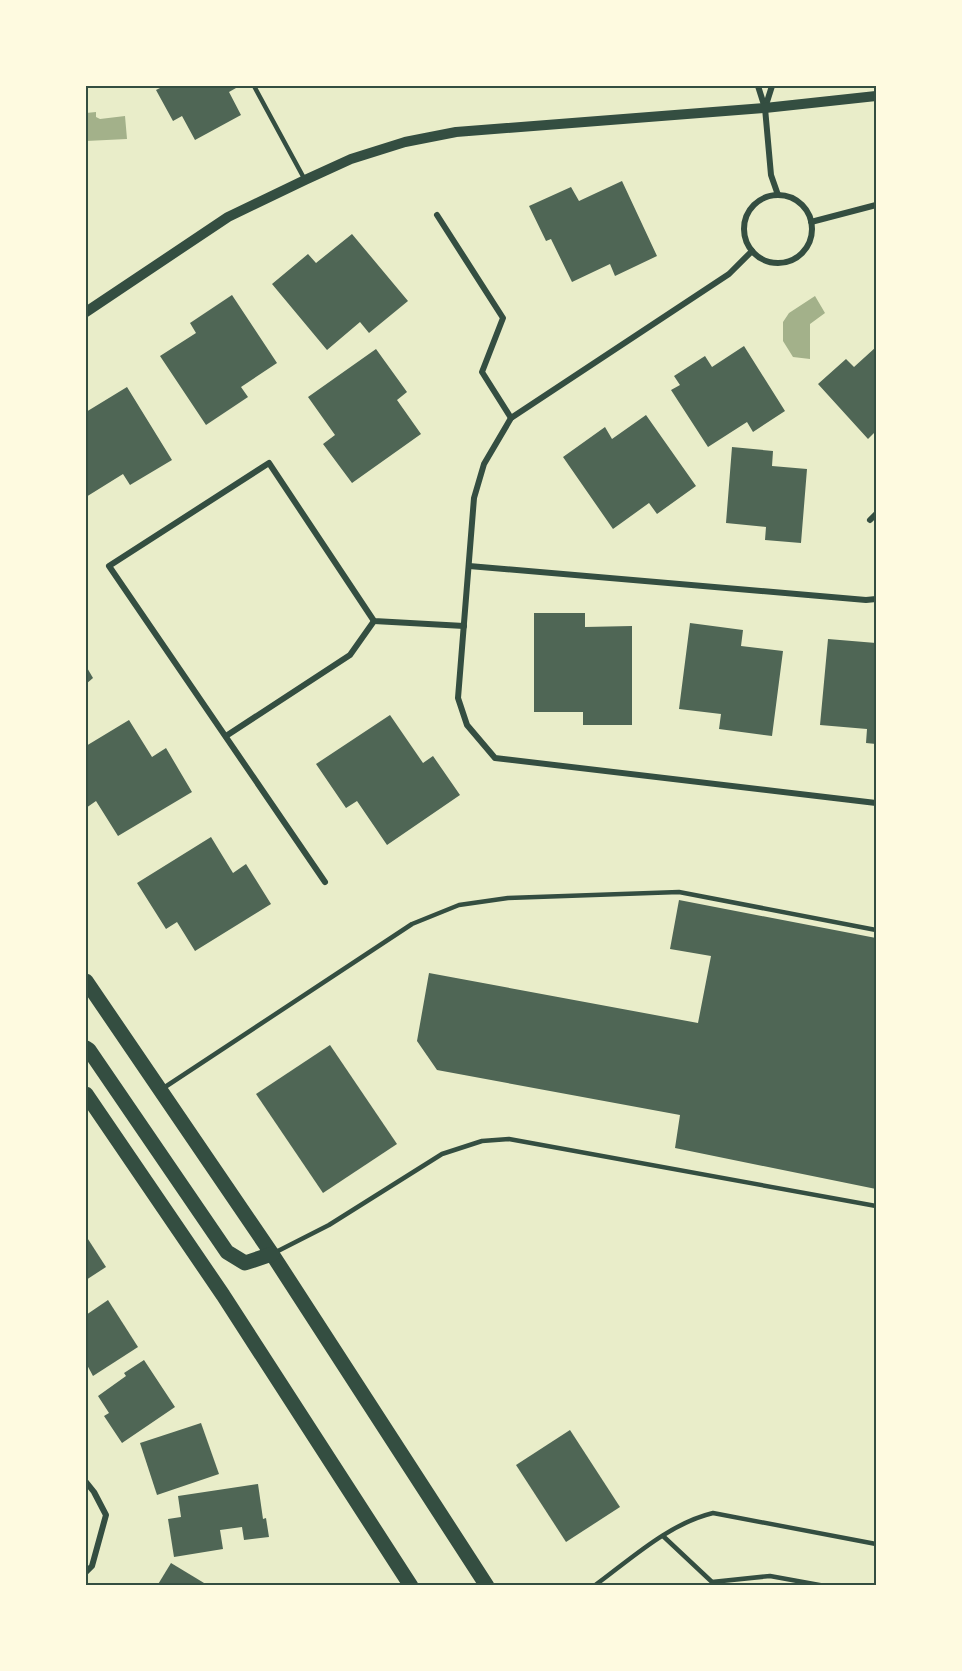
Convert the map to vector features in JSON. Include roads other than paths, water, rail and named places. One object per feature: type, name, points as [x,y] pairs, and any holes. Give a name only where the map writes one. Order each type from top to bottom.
[{"type":"main road","points":[[86,981],[272,1254],[487,1586]]},
{"type":"main road","points":[[86,1048],[226,1252],[245,1263],[272,1254]]},
{"type":"main road","points":[[86,1094],[223,1295],[407,1584]]},
{"type":"street","points":[[758,86],[765,108],[771,175],[778,195]]},
{"type":"street","points":[[765,108],[772,86]]},
{"type":"street","points":[[86,312],[228,217],[351,159],[394,146],[456,132],[765,108],[876,96]]},
{"type":"street","points":[[771,195],[786,195],[800,202],[810,214],[811,222],[813,229],[810,244],[800,256],[786,262],[771,262],[757,256],[747,244],[744,229],[747,214],[757,202],[771,195]]},
{"type":"street","points":[[811,222],[876,205]]},
{"type":"street","points":[[436,215],[503,318],[482,372],[511,418]]},
{"type":"street","points":[[752,251],[729,274],[511,418],[484,464],[474,498],[458,698],[467,725],[495,758],[876,803]]},
{"type":"street","points":[[325,882],[109,566],[269,462],[374,621]]},
{"type":"street","points":[[870,520],[876,514]]},
{"type":"street","points":[[469,566],[876,599]]},
{"type":"street","points":[[374,621],[464,626]]},
{"type":"street","points":[[226,736],[350,655],[374,621]]},
{"type":"street","points":[[86,1482],[106,1515],[92,1566],[86,1572]]},
{"type":"lane","points":[[254,86],[305,180]]},
{"type":"lane","points":[[160,1090],[412,924],[459,905],[508,898],[679,892],[876,930]]},
{"type":"lane","points":[[272,1254],[329,1225],[442,1154],[482,1141],[508,1139],[876,1206]]},
{"type":"lane","points":[[594,1586],[663,1536],[696,1517],[713,1513],[876,1544]]},
{"type":"lane","points":[[663,1536],[712,1582],[770,1576],[825,1586]]},
{"type":"lane","points":[[706,1576],[714,1586]]}]
